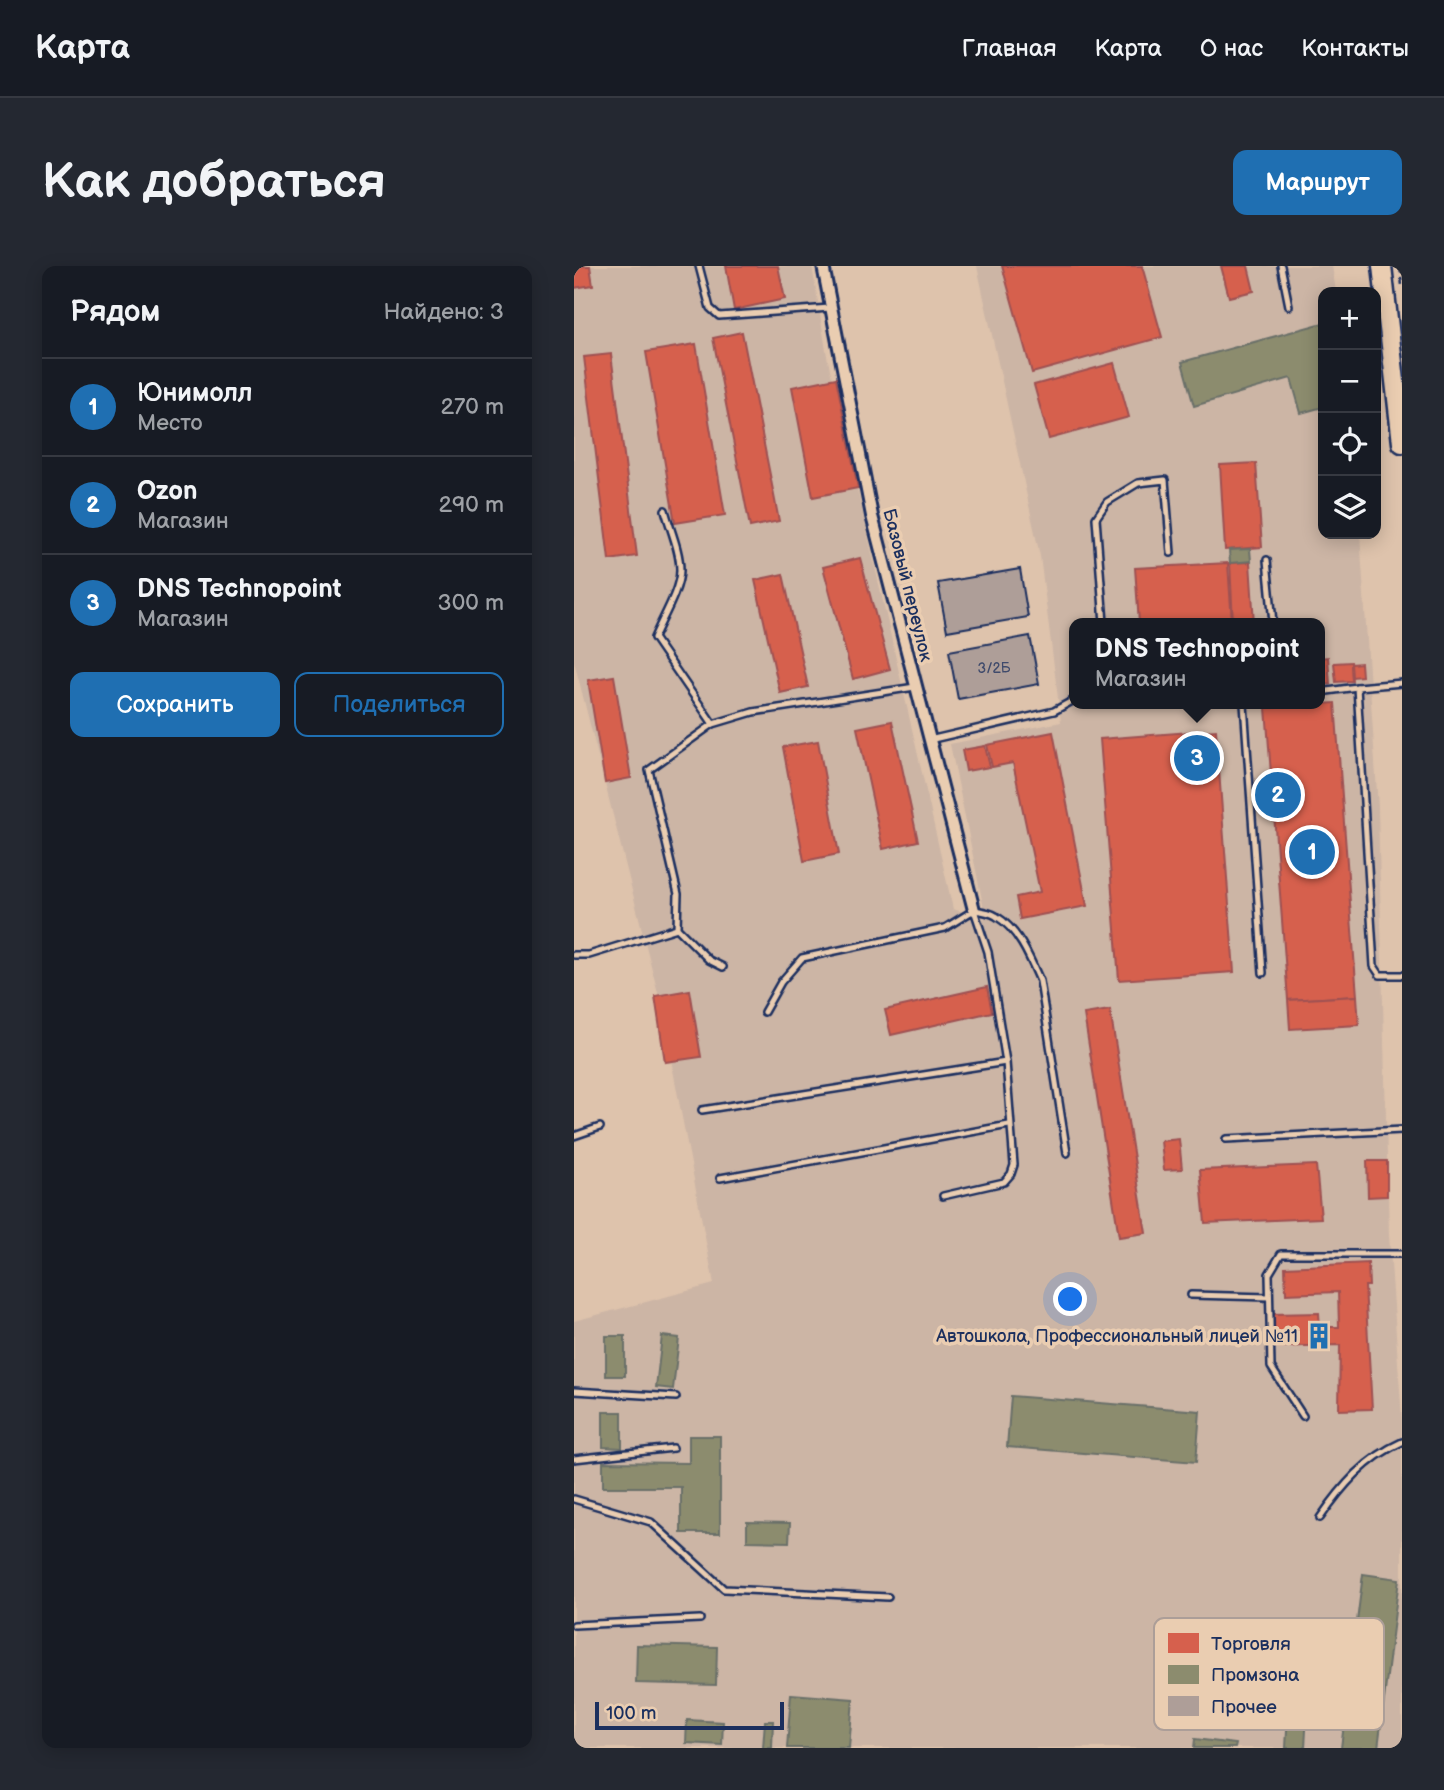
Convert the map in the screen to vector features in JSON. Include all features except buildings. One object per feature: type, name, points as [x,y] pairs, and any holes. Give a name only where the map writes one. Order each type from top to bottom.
[{"type":"main road","points":[[1382,266],[1399,395],[1402,443]]},
{"type":"street","name":"Базовый переулок","points":[[823,266],[872,516],[974,910]]},
{"type":"lane","points":[[699,266],[710,308],[719,316],[830,309]]},
{"type":"lane","points":[[1281,266],[1289,306]]},
{"type":"lane","points":[[1104,618],[1096,518],[1107,502],[1138,482],[1165,480],[1171,553]]},
{"type":"lane","points":[[665,510],[680,571],[676,589],[654,638],[713,724]]},
{"type":"lane","points":[[1267,560],[1273,618]]},
{"type":"lane","points":[[1325,691],[1402,683]]},
{"type":"lane","points":[[723,967],[709,960],[677,929],[678,894],[649,770],[713,724],[753,712],[915,687]]},
{"type":"lane","points":[[1357,687],[1374,966],[1380,975],[1402,975]]},
{"type":"lane","points":[[929,740],[1054,711],[1069,703]]},
{"type":"lane","points":[[1244,709],[1263,973]]},
{"type":"lane","points":[[943,1196],[1004,1182],[1014,1165],[1006,1062],[988,953],[974,910]]},
{"type":"lane","points":[[764,1012],[781,982],[802,958],[945,928],[974,910],[995,915],[1012,929],[1040,981],[1067,1153]]},
{"type":"lane","points":[[574,955],[589,955],[677,929]]},
{"type":"lane","points":[[702,1110],[1006,1062]]},
{"type":"lane","points":[[720,1178],[1009,1125]]},
{"type":"lane","points":[[574,1136],[600,1127]]},
{"type":"lane","points":[[1226,1139],[1402,1130]]},
{"type":"lane","points":[[1303,1416],[1271,1367],[1269,1274],[1281,1254],[1402,1254]]},
{"type":"lane","points":[[1191,1295],[1269,1297]]},
{"type":"lane","points":[[574,1391],[676,1397]]},
{"type":"lane","points":[[1320,1518],[1341,1487],[1366,1464],[1402,1442]]},
{"type":"lane","points":[[574,1459],[673,1448]]},
{"type":"lane","points":[[574,1499],[651,1521],[724,1589],[888,1597]]},
{"type":"lane","points":[[574,1625],[700,1619]]},
{"type":"path","points":[[1400,266],[1402,286]]},
{"type":"shaded area","points":[[574,266],[812,266],[827,356],[953,909],[986,919],[950,744],[1061,722],[1040,556],[977,266],[1332,266],[1335,287],[1318,287],[1318,539],[1360,539],[1378,808],[1389,1235],[1402,1419],[1402,1748],[574,1748],[574,1321],[714,1284],[659,997],[574,661]]},
{"type":"place","name":"DNS Technopoint","points":[[1197,758]]},
{"type":"place","name":"Ozon","points":[[1278,795]]},
{"type":"place","name":"Юнимолл","points":[[1312,852]]},
{"type":"place","name":"Автошкола, Профессиональный лицей №11","points":[[1319,1336]]}]
